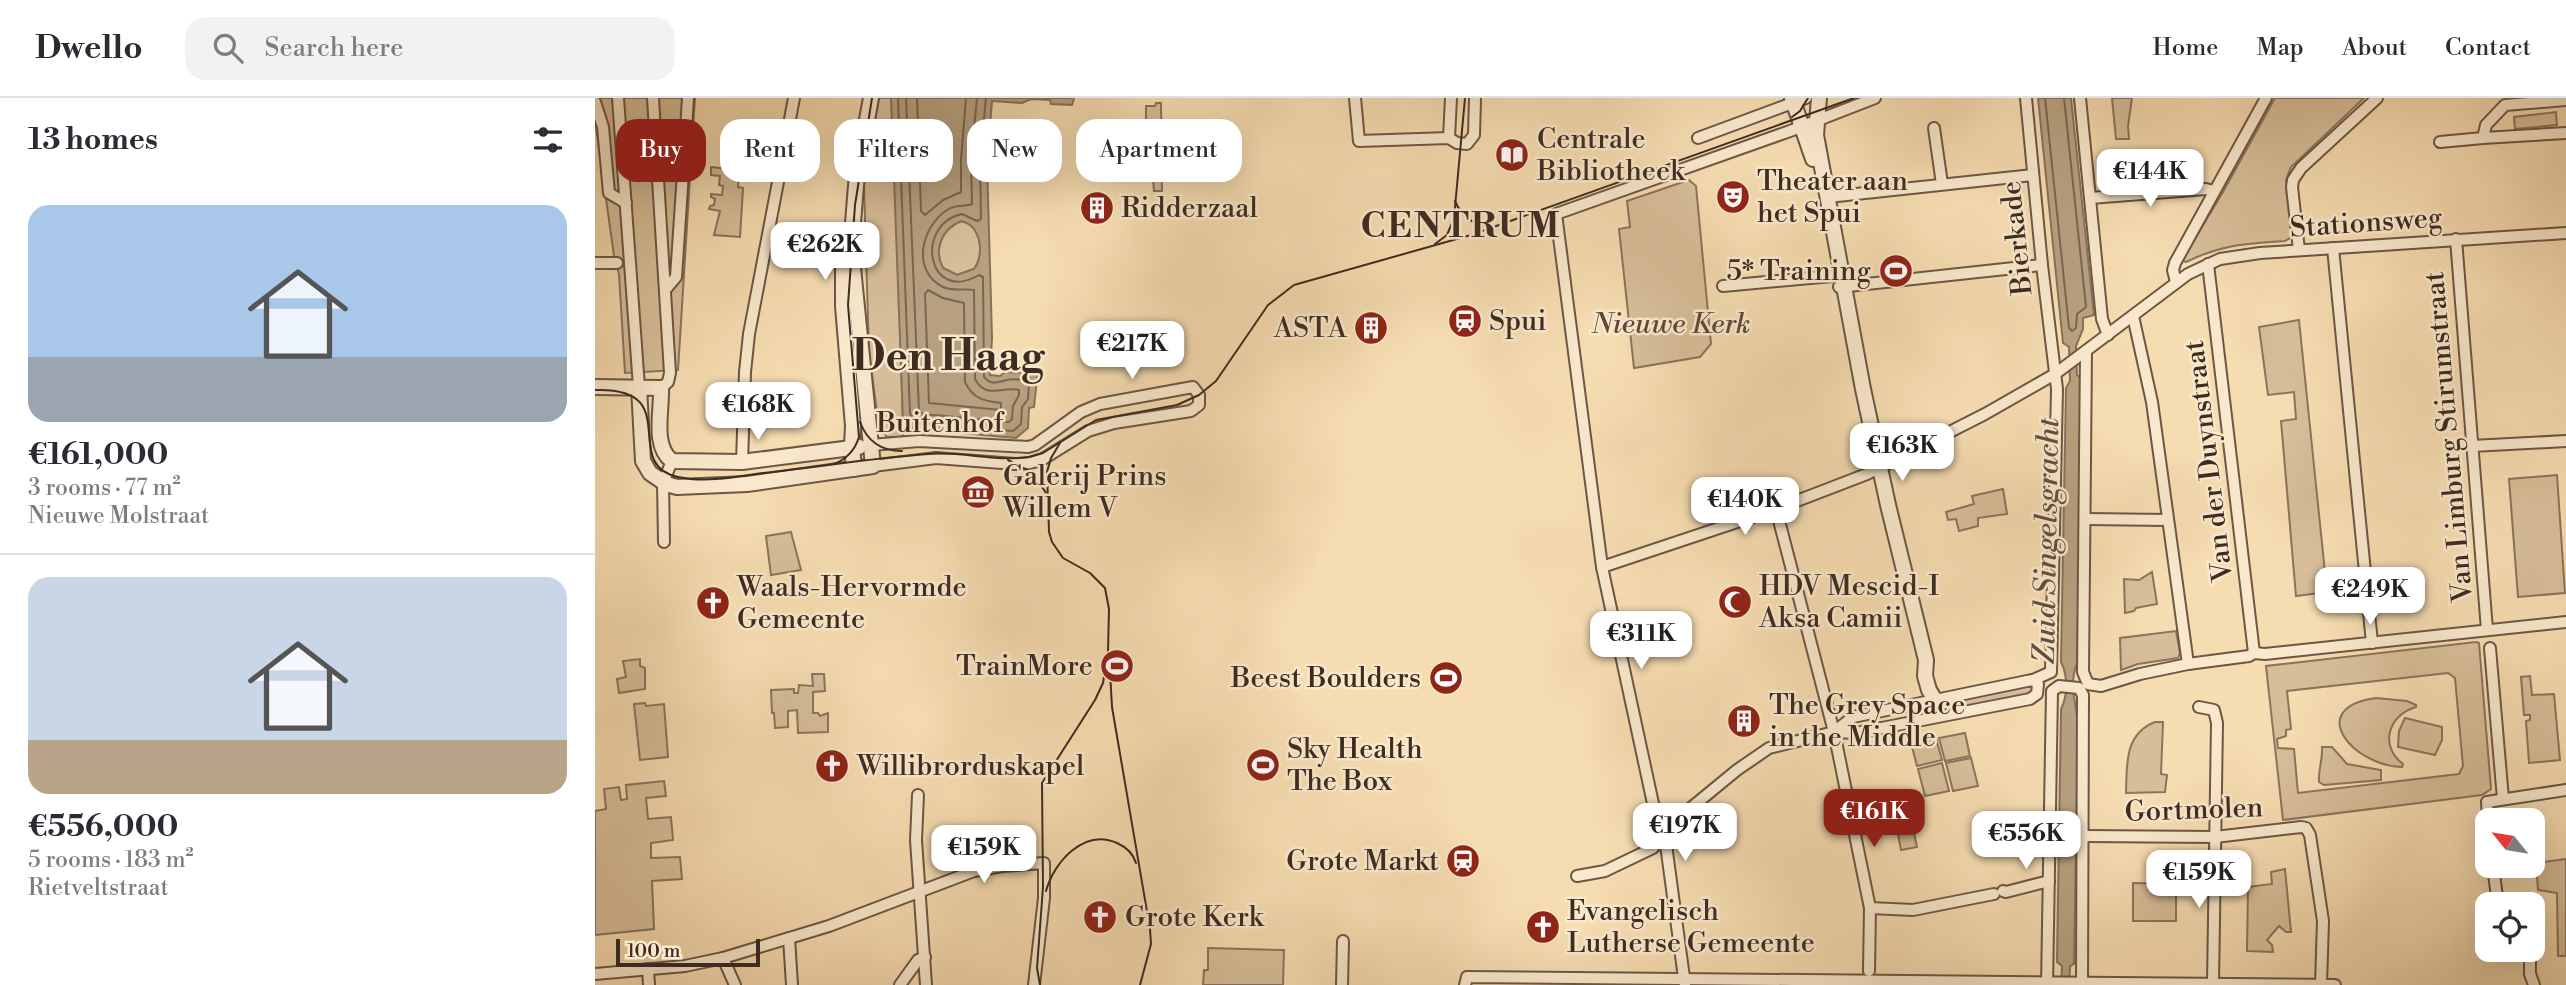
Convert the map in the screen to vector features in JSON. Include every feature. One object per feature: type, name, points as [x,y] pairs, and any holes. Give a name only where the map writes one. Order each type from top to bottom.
[{"type":"street","points":[[618,98],[643,461],[650,473],[663,482]]},
{"type":"street","points":[[595,387],[661,388],[668,382],[670,373],[653,98]]},
{"type":"street","points":[[665,290],[676,277],[688,98]]},
{"type":"street","points":[[742,462],[749,334],[794,98]]},
{"type":"street","points":[[854,469],[842,265],[848,190],[864,98]]},
{"type":"street","points":[[871,98],[857,173],[851,248],[873,466]]},
{"type":"street","points":[[1355,98],[1359,141],[1449,138],[1457,143],[1467,144],[1474,135],[1475,98]]},
{"type":"street","points":[[1449,138],[1451,98]]},
{"type":"street","points":[[1819,98],[1816,135],[1828,197],[1857,401],[1877,469],[1876,486],[1888,505],[1926,660],[1927,681],[1935,700],[1936,718]]},
{"type":"street","points":[[1685,982],[1662,833],[1602,567],[1556,214],[1875,98]]},
{"type":"street","name":"Bierkade","points":[[2026,98],[2057,389],[2051,672],[2033,680]]},
{"type":"street","points":[[2080,98],[2102,319],[2108,335]]},
{"type":"street","points":[[2176,282],[2173,270],[2175,263],[2266,98]]},
{"type":"street","points":[[2299,250],[2293,180],[2301,168],[2377,98]]},
{"type":"street","points":[[1697,138],[1797,99],[1801,126],[1813,157],[1840,281]]},
{"type":"street","points":[[2483,138],[2486,125],[2505,105],[2566,100]]},
{"type":"street","points":[[595,102],[603,127],[609,193],[626,203]]},
{"type":"street","points":[[1934,128],[1943,184]]},
{"type":"street","points":[[1719,131],[1720,146],[1727,154]]},
{"type":"street","points":[[2440,142],[2566,133]]},
{"type":"street","points":[[1828,197],[2033,175]]},
{"type":"street","points":[[2090,198],[2206,189],[2214,191]]},
{"type":"street","name":"Stationsweg","points":[[1602,567],[1776,509],[1877,469],[1985,414],[2055,373],[2176,282],[2208,264],[2229,257],[2299,250],[2566,233]]},
{"type":"street","name":"Van Limburg Stirumstraat","points":[[2456,239],[2487,630]]},
{"type":"street","points":[[2333,248],[2372,643]]},
{"type":"street","points":[[595,263],[617,263]]},
{"type":"street","name":"Van der Duynstraat","points":[[2208,264],[2254,653]]},
{"type":"street","points":[[1723,286],[1840,281],[2042,265]]},
{"type":"street","points":[[2133,316],[2152,402],[2188,664]]},
{"type":"street","points":[[2082,354],[2086,519],[2083,672],[2088,684],[2101,686],[2140,674],[2254,653],[2566,622]]},
{"type":"street","name":"Buitenhof","points":[[663,482],[677,487],[747,484],[921,460],[1030,463],[1043,459],[1088,431],[1114,423],[1191,411],[1199,405],[1199,395],[1193,387],[1170,393],[1119,399],[1081,412],[1028,447],[919,441],[742,462],[672,461]]},
{"type":"street","points":[[661,388],[660,445],[672,461],[663,482],[664,542]]},
{"type":"street","points":[[1081,412],[1088,431]]},
{"type":"street","points":[[919,441],[921,460]]},
{"type":"street","points":[[2472,446],[2566,441]]},
{"type":"street","name":"Buitenhof","points":[[1028,447],[1030,463]]},
{"type":"street","points":[[1776,509],[1834,732],[1870,908],[1869,979]]},
{"type":"street","points":[[2086,519],[2168,520]]},
{"type":"street","points":[[2490,648],[2503,799]]},
{"type":"street","points":[[1577,876],[1605,871],[1653,848],[1662,833],[1737,770],[1769,748],[1834,732],[1856,733],[2030,699],[2039,691],[2038,684],[2033,680],[1853,717],[1834,732]]},
{"type":"street","points":[[2051,983],[2049,881],[2052,691],[2059,686],[2069,687],[2083,695],[2083,836],[2078,984]]},
{"type":"street","points":[[2199,706],[2214,710],[2217,723],[2213,984]]},
{"type":"street","points":[[2487,808],[2487,802],[2566,790]]},
{"type":"street","points":[[918,795],[916,840],[926,985]]},
{"type":"street","name":"Gortmolen","points":[[2083,836],[2215,837],[2306,828],[2315,860],[2322,921],[2321,985]]},
{"type":"street","points":[[595,974],[685,966],[723,958],[829,926],[974,871],[1044,863],[1044,898],[1034,985]]},
{"type":"street","points":[[1870,908],[1913,910],[2049,881]]},
{"type":"street","points":[[789,938],[792,985]]},
{"type":"street","points":[[1342,985],[1343,941]]},
{"type":"street","points":[[900,985],[918,960],[925,957]]},
{"type":"street","points":[[723,958],[735,985]]},
{"type":"street","points":[[2530,962],[2534,985]]},
{"type":"street","points":[[648,969],[649,985]]},
{"type":"street","points":[[1466,981],[1869,979],[2078,984],[2335,985]]},
{"type":"green space","points":[[595,98],[695,98],[694,119],[616,119],[616,182],[690,182],[678,370],[625,373],[619,274],[614,256],[595,120]]},
{"type":"green space","points":[[879,98],[895,98],[895,119],[875,119]]},
{"type":"green space","points":[[2112,98],[2132,98],[2129,139],[2116,139]]},
{"type":"green space","points":[[2275,98],[2364,98],[2291,167],[2286,180],[2292,233],[2290,238],[2285,241],[2223,248],[2183,261],[2184,257]]},
{"type":"green space","points":[[1156,103],[1161,103],[1161,119],[1146,119],[1146,106],[1155,106]]},
{"type":"green space","points":[[2556,112],[2557,125],[2515,129],[2514,117]]},
{"type":"green space","points":[[711,167],[720,168],[720,176],[711,175]]},
{"type":"green space","points":[[720,176],[720,182],[738,182],[738,187],[743,188],[740,237],[714,235],[720,211],[709,209],[714,205],[715,199],[711,194],[722,195],[723,186],[719,185]]},
{"type":"green space","name":"Nieuwe Kerk","points":[[1689,180],[1696,186],[1711,344],[1700,357],[1634,368],[1619,229],[1630,227],[1627,201]]},
{"type":"green space","points":[[865,182],[897,182],[903,437],[887,437],[879,427],[869,353]]},
{"type":"green space","points":[[1153,182],[1162,182],[1162,191],[1154,191]]},
{"type":"green space","points":[[961,221],[973,228],[977,234],[980,256],[974,269],[957,275],[943,268],[939,247],[944,234]]},
{"type":"green space","points":[[2299,320],[2327,592],[2296,596],[2281,421],[2296,419],[2294,392],[2268,395],[2259,327]]},
{"type":"green space","points":[[2557,475],[2565,593],[2518,597],[2509,479]]},
{"type":"green space","points":[[2003,489],[2007,514],[1978,518],[1978,526],[1959,531],[1956,519],[1948,520],[1946,512],[1974,504],[1972,496]]},
{"type":"green space","points":[[791,532],[801,570],[771,575],[766,536]]},
{"type":"green space","points":[[2152,572],[2157,604],[2125,613],[2124,579],[2139,580]]},
{"type":"green space","points":[[2176,631],[2180,653],[2178,658],[2138,664],[2121,670],[2120,638]]},
{"type":"green space","points":[[2479,643],[2491,789],[2482,795],[2283,820],[2266,666]],"holes":[[[2448,673],[2455,678],[2463,766],[2459,774],[2298,793],[2294,749],[2278,748],[2277,739],[2286,736],[2286,730],[2291,729],[2287,691]]]},
{"type":"green space","points":[[640,659],[640,666],[645,668],[645,689],[619,693],[617,679],[626,677],[623,661]]},
{"type":"green space","points":[[812,674],[824,674],[825,691],[813,692],[813,713],[820,716],[828,713],[828,732],[798,733],[797,710],[788,711],[788,727],[775,728],[771,690],[794,689],[794,693],[798,693],[799,685],[813,686]]},
{"type":"green space","points":[[2530,676],[2532,695],[2554,694],[2560,760],[2529,763],[2526,721],[2530,720],[2530,715],[2524,715],[2521,677]]},
{"type":"green space","points":[[2033,680],[2037,694],[1958,713],[1954,696]]},
{"type":"green space","points":[[2376,698],[2407,701],[2416,705],[2399,717],[2390,732],[2391,749],[2403,764],[2402,767],[2367,757],[2344,736],[2340,724],[2343,713],[2354,704]]},
{"type":"green space","points":[[645,703],[646,706],[664,704],[668,757],[640,760],[634,704]]},
{"type":"green space","points":[[2405,718],[2442,727],[2442,740],[2435,755],[2398,747],[2399,731]]},
{"type":"green space","points":[[2155,722],[2163,722],[2161,774],[2167,775],[2165,792],[2126,793],[2127,761],[2132,742],[2145,727]]},
{"type":"green space","points":[[1965,733],[1970,756],[1945,761],[1939,738]]},
{"type":"green space","points":[[1936,738],[1942,760],[1917,766],[1911,743]]},
{"type":"green space","points":[[2322,747],[2332,747],[2347,764],[2381,770],[2381,780],[2324,785],[2319,782]]},
{"type":"green space","points":[[1971,758],[1978,786],[1953,791],[1946,763]]},
{"type":"green space","points":[[1942,763],[1949,791],[1925,796],[1918,769]]},
{"type":"green space","points":[[664,781],[666,796],[646,798],[648,819],[671,817],[673,840],[651,843],[651,858],[680,857],[682,879],[652,881],[654,929],[595,935],[595,811],[606,809],[604,789],[619,787],[621,800],[627,799],[626,785]]},
{"type":"green space","points":[[1910,815],[1917,847],[1901,850],[1895,818]]},
{"type":"green space","points":[[2566,859],[2566,956],[2558,956],[2557,893],[2538,890],[2537,878],[2545,878],[2545,862]]},
{"type":"green space","points":[[2285,869],[2291,932],[2286,932],[2279,926],[2267,940],[2272,945],[2273,952],[2247,951],[2248,887],[2272,884],[2271,872]]},
{"type":"green space","points":[[2133,883],[2176,884],[2176,921],[2133,921]]},
{"type":"green space","points":[[1208,948],[1284,950],[1283,985],[1203,985],[1204,970],[1208,970]]},
{"type":"water","points":[[891,98],[1074,98],[1072,105],[1031,99],[1022,103],[992,101],[990,119],[967,119],[967,182],[988,182],[992,338],[990,375],[1000,376],[1005,372],[1032,373],[1038,369],[1034,407],[1029,408],[1028,428],[1016,438],[914,429],[903,420],[894,182],[953,182],[953,119],[892,119]],"holes":[[[961,221],[973,228],[980,249],[974,269],[957,275],[943,268],[939,247],[944,234]]]},
{"type":"water","points":[[2038,98],[2071,98],[2094,315],[2083,318],[2083,329],[2076,346],[2077,375],[2082,379],[2077,664],[2073,679],[2078,726],[2074,964],[2070,966],[2069,985],[2061,985],[2062,966],[2057,962],[2061,709],[2066,686],[2061,662],[2069,347],[2063,343]]},
{"type":"tram line","points":[[834,464],[850,454],[859,437],[848,305],[855,205],[872,98]]},
{"type":"tram line","points":[[1435,244],[1447,235],[1454,218],[1465,98]]},
{"type":"tram line","points":[[1792,117],[1800,111],[1808,98]]},
{"type":"tram line","points":[[595,390],[622,392],[638,400],[646,413],[653,458],[661,469],[688,479],[721,479],[928,454],[1029,457],[1043,453],[1096,420],[1177,405],[1199,395],[1216,381],[1268,305],[1294,285],[1471,235],[1854,98]]},
{"type":"tram line","points":[[1455,201],[1461,212],[1470,220],[1493,226]]},
{"type":"tram line","points":[[860,422],[876,444],[902,451]]},
{"type":"tram line","points":[[1040,985],[1037,968],[1043,887],[1042,783],[1095,700],[1103,683],[1108,651],[1109,609],[1105,588],[1090,573],[1063,558],[1049,532],[1047,472],[1060,443]]},
{"type":"tram line","points":[[1008,460],[1033,473],[1046,493]]},
{"type":"tram line","points":[[1110,672],[1112,707],[1150,929],[1151,944],[1140,985]]},
{"type":"tram line","points":[[1046,891],[1063,859],[1082,844],[1093,840],[1105,840],[1126,848],[1136,863]]},
{"type":"place","name":"Centrale Bibliotheek","points":[[1512,155]]},
{"type":"place","name":"Theater aan het Spui","points":[[1733,197]]},
{"type":"place","name":"Ridderzaal","points":[[1097,208]]},
{"type":"place","name":"5* Training","points":[[1896,271]]},
{"type":"place","name":"Spui","points":[[1465,321]]},
{"type":"place","name":"ASTA","points":[[1371,328]]},
{"type":"place","name":"Galerij Prins Willem V","points":[[978,492]]},
{"type":"place","name":"HDV Mescid-I Aksa Camii","points":[[1735,602]]},
{"type":"place","name":"Waals-Hervormde Gemeente","points":[[713,603]]},
{"type":"place","name":"TrainMore","points":[[1117,666]]},
{"type":"place","name":"Beest Boulders","points":[[1446,678]]},
{"type":"place","name":"The Grey Space in the Middle","points":[[1744,721]]},
{"type":"place","name":"Sky Health The Box","points":[[1263,765]]},
{"type":"place","name":"Willibrorduskapel","points":[[832,766]]},
{"type":"place","name":"Grote Markt","points":[[1463,861]]},
{"type":"place","name":"Grote Kerk","points":[[1100,917]]},
{"type":"place","name":"Evangelisch Lutherse Gemeente","points":[[1543,927]]},
{"type":"district","name":"CENTRUM","points":[[1461,226]]},
{"type":"district","name":"Den Haag","points":[[948,357]]},
{"type":"water label","name":"Zuid Singelsgracht","points":[[2047,541]]}]
